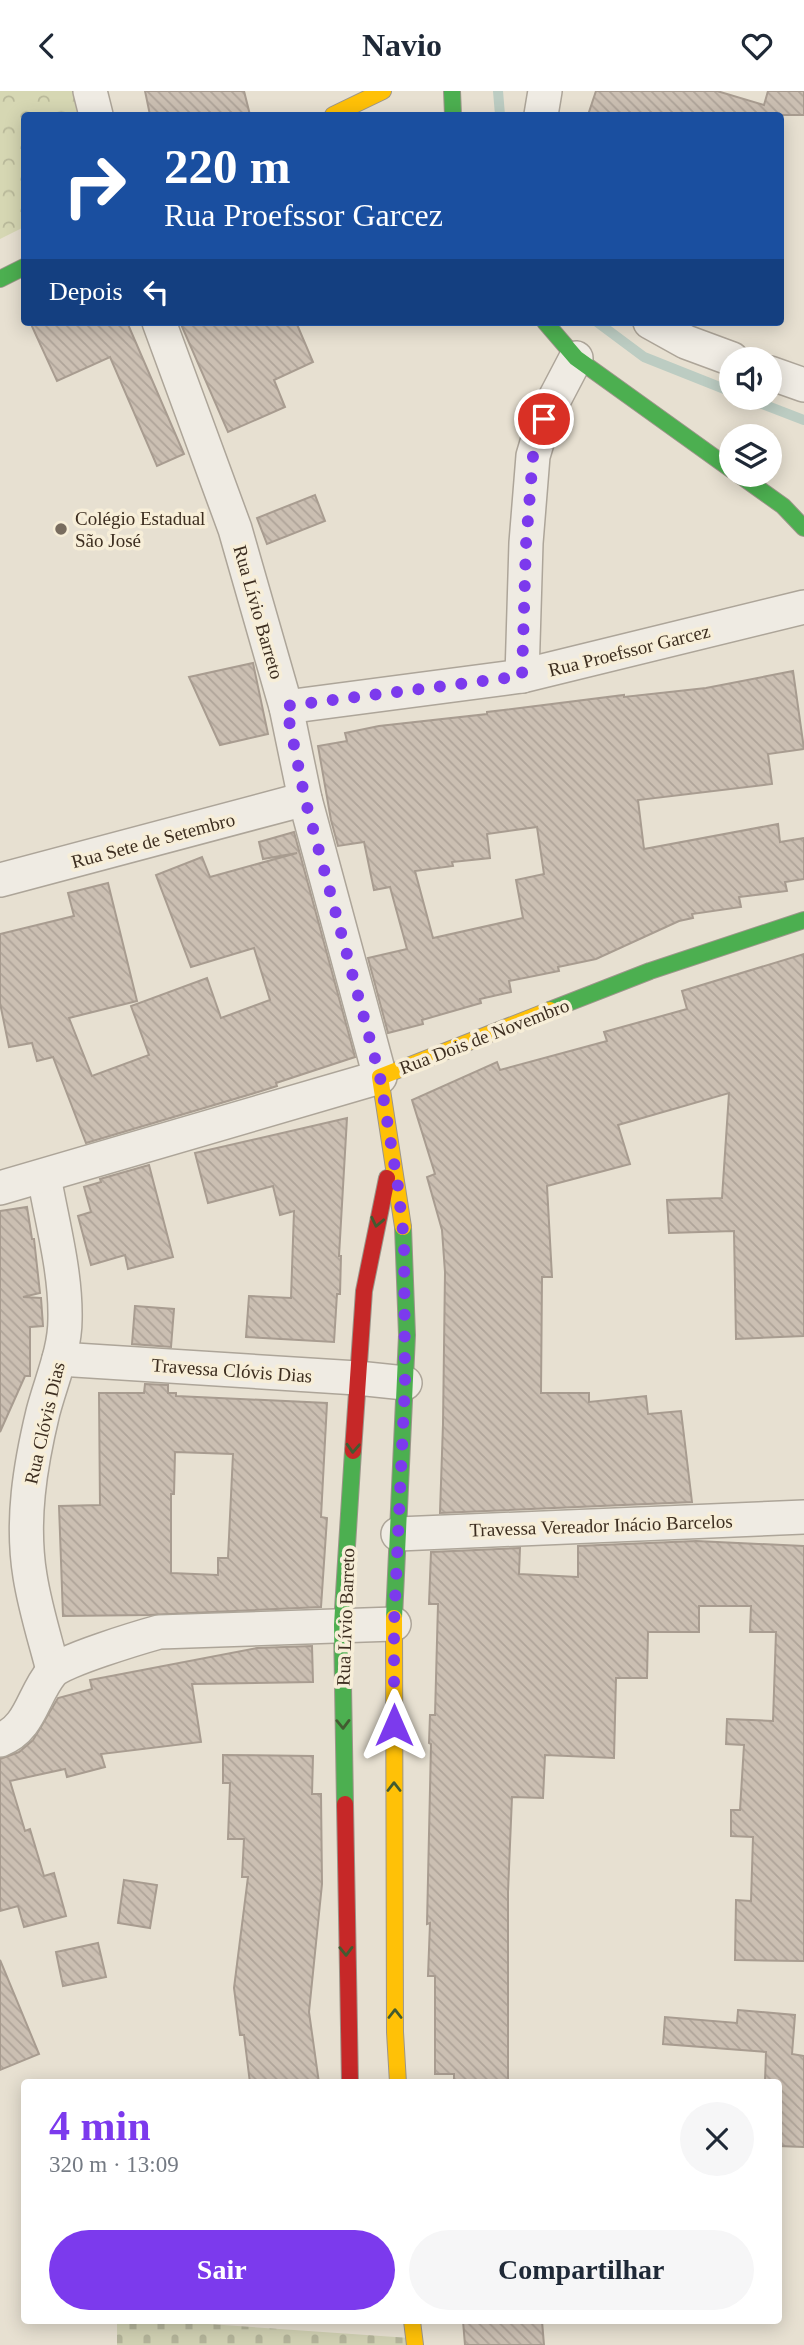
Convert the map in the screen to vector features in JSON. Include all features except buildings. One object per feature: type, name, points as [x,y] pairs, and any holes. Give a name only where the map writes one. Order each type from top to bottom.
[{"type":"street","points":[[90,91],[95,112]]},
{"type":"street","points":[[339,112],[383,91]]},
{"type":"street","points":[[452,91],[453,112]]},
{"type":"street","points":[[542,112],[545,91]]},
{"type":"street","points":[[0,279],[21,268]]},
{"type":"street","name":"Rua Lívio Barreto","points":[[160,326],[235,529],[286,706],[305,799],[380,1077],[398,1187],[404,1240],[405,1383],[394,1624],[395,2019],[398,2079]]},
{"type":"street","points":[[548,326],[576,358],[719,461]]},
{"type":"street","points":[[657,326],[686,342],[719,354]]},
{"type":"street","points":[[522,676],[526,544],[533,456],[544,419],[576,358]]},
{"type":"street","points":[[782,377],[804,385]]},
{"type":"street","points":[[756,487],[783,506],[804,528]]},
{"type":"street","name":"Rua Proefssor Garcez","points":[[286,706],[522,676],[804,607]]},
{"type":"street","name":"Rua Sete de Setembro","points":[[0,880],[305,799]]},
{"type":"street","name":"Rua Dois de Novembro","points":[[0,1188],[380,1077],[650,971],[804,920]]},
{"type":"street","name":"Rua Lívio Barreto","points":[[350,2079],[342,1625],[365,1291],[392,1155]]},
{"type":"street","name":"Rua Clóvis Dias","points":[[44,1176],[60,1268],[65,1319],[60,1359],[43,1412],[27,1499],[30,1575],[54,1669]]},
{"type":"street","name":"Travessa Clóvis Dias","points":[[60,1359],[405,1383]]},
{"type":"street","name":"Travessa Vereador Inácio Barcelos","points":[[398,1534],[804,1517]]},
{"type":"street","points":[[0,1740],[16,1732],[24,1724],[54,1669],[129,1640],[159,1632],[394,1624]]},
{"type":"street","points":[[412,2324],[415,2345]]},
{"type":"green space","points":[[0,91],[75,91],[80,112],[21,112],[21,228],[0,239]]},
{"type":"green space","points":[[117,2324],[207,2324],[410,2338],[410,2345],[117,2345]]},
{"type":"waterway","points":[[498,91],[500,112]]},
{"type":"waterway","points":[[602,326],[644,357],[719,387]]},
{"type":"waterway","points":[[778,410],[804,420]]},
{"type":"traffic: fast","points":[[452,91],[453,112]]},
{"type":"traffic: fast","points":[[0,279],[21,268]]},
{"type":"traffic: fast","points":[[548,326],[576,358],[719,461]]},
{"type":"traffic: fast","points":[[756,487],[783,506],[804,528]]},
{"type":"traffic: fast","points":[[550,1010],[650,971],[804,920]]},
{"type":"traffic: fast","points":[[394,1618],[407,1335],[403,1227]]},
{"type":"traffic: fast","points":[[345,1804],[342,1625],[353,1451]]},
{"type":"traffic: slow","points":[[339,112],[383,91]]},
{"type":"traffic: slow","points":[[403,1227],[380,1077],[550,1010]]},
{"type":"traffic: slow","points":[[394,1618],[395,2032],[398,2079]]},
{"type":"traffic: slow","points":[[412,2324],[415,2345]]},
{"type":"traffic: jam","points":[[353,1451],[364,1291],[387,1178]]},
{"type":"traffic: jam","points":[[345,1804],[350,2079]]},
{"type":"place","name":"Colégio Estadual São José","points":[[61,529]]},
{"type":"route","points":[[394,1725],[394,1624],[405,1383],[404,1240],[380,1077],[305,799],[286,706],[522,676],[526,544],[533,456],[544,419]]}]
